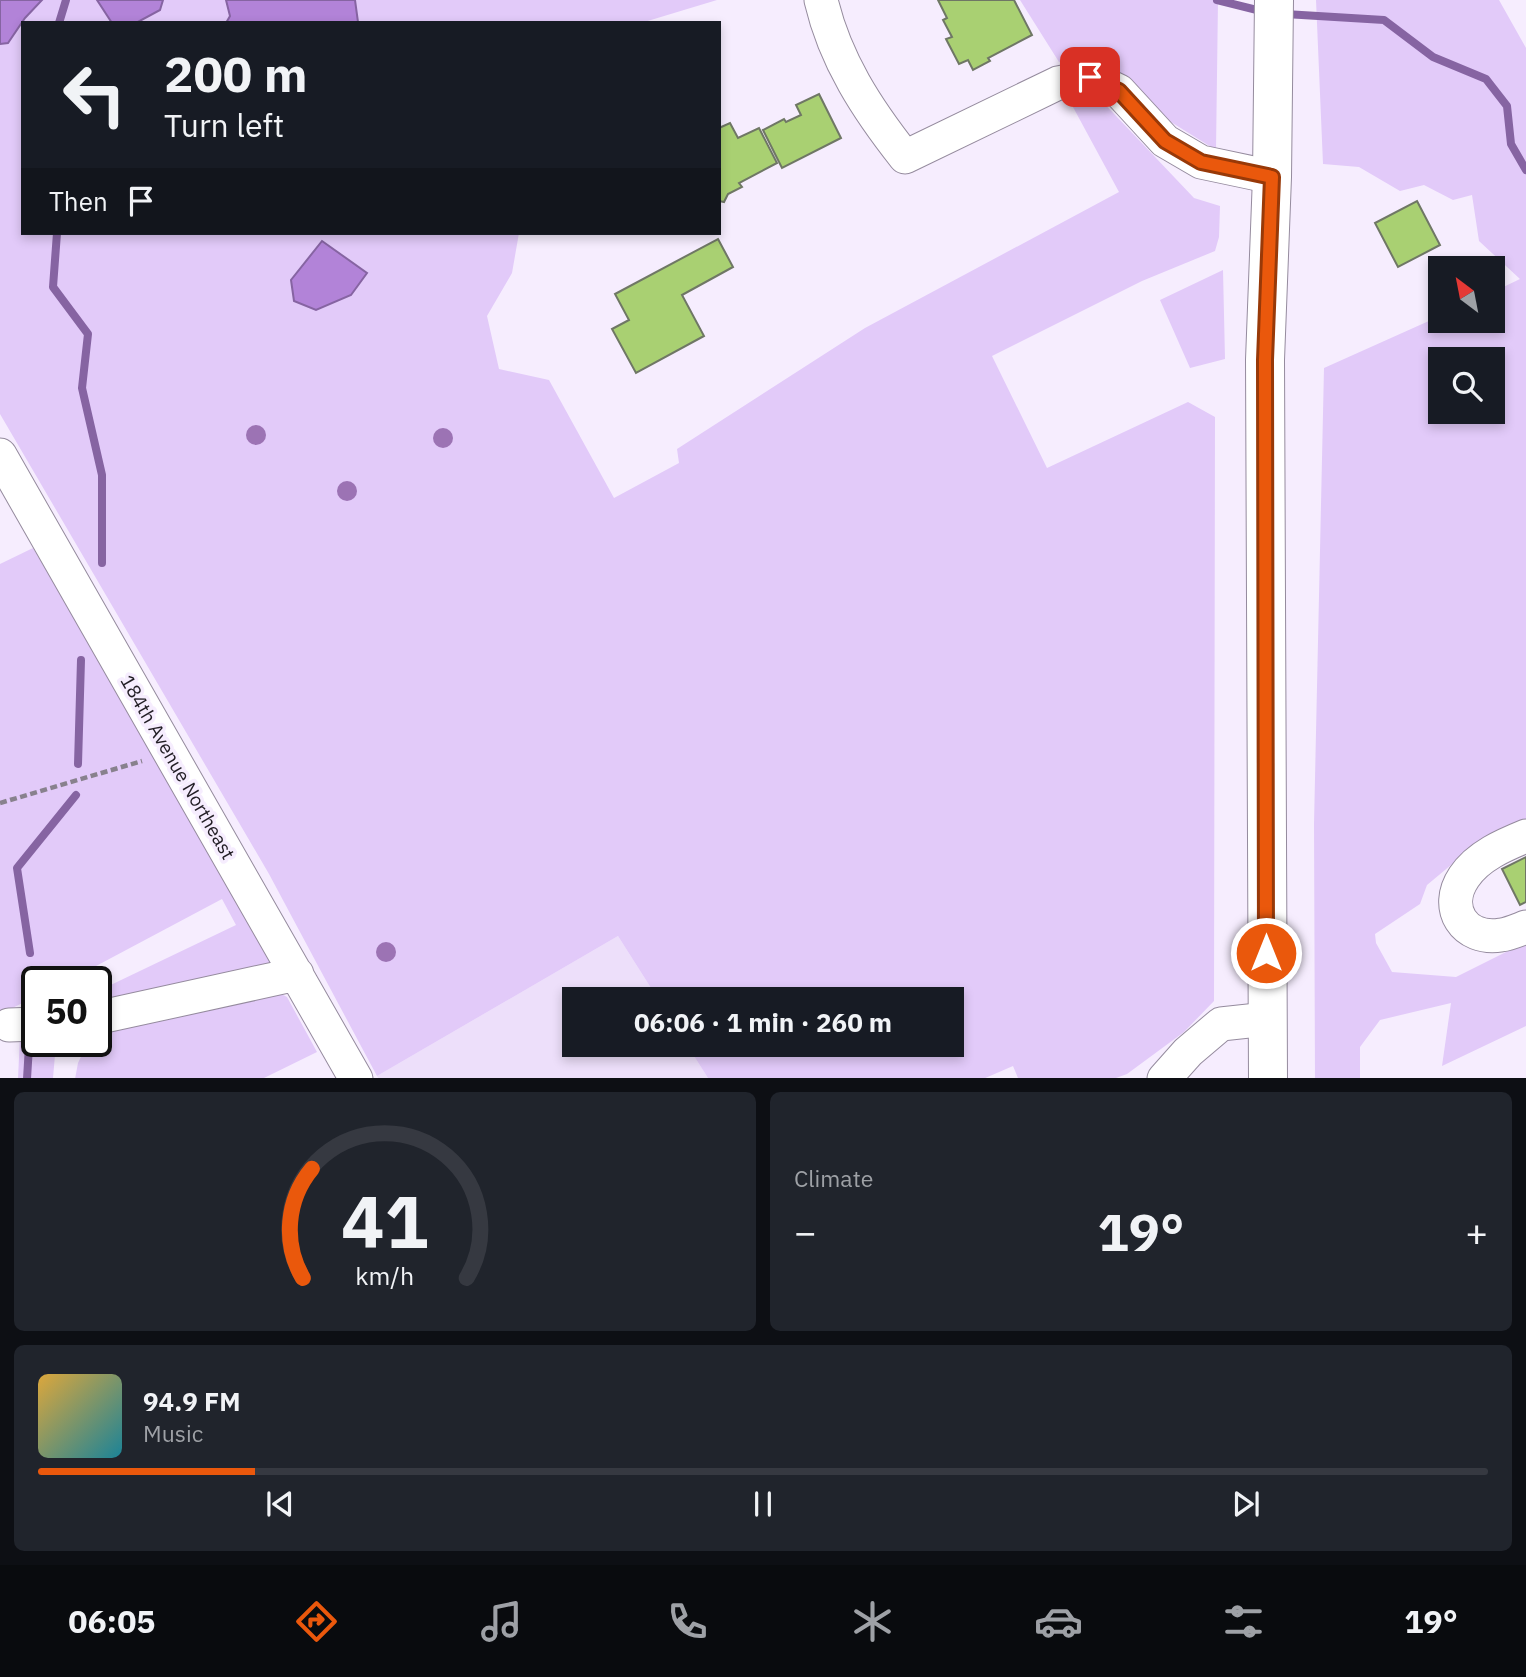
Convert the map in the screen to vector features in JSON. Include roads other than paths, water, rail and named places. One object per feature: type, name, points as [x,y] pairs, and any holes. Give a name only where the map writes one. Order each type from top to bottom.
[{"type":"main road","points":[[1268,1078],[1265,360],[1272,177],[1274,0]]},
{"type":"street","points":[[821,0],[826,22],[843,66],[876,120],[905,157],[1058,83],[1090,77],[1119,91],[1165,141],[1201,162],[1272,177]]},
{"type":"street","name":"184th Avenue Northeast","points":[[0,455],[355,1078]]},
{"type":"street","points":[[1526,836],[1503,845],[1478,862],[1464,877],[1455,896],[1454,911],[1464,924],[1483,934],[1499,936],[1526,927]]},
{"type":"street","points":[[112,1014],[297,974]]},
{"type":"street","points":[[1165,1078],[1188,1052],[1221,1024],[1267,1019]]},
{"type":"waterway","points":[[60,21],[66,0]]},
{"type":"waterway","points":[[1217,0],[1265,12]]},
{"type":"waterway","points":[[1285,14],[1384,20],[1433,57],[1486,79],[1507,106],[1511,144],[1526,170]]},
{"type":"waterway","points":[[57,235],[53,287],[88,334],[82,388],[102,475],[102,563]]},
{"type":"waterway","points":[[78,764],[81,660]]},
{"type":"waterway","points":[[30,953],[17,868],[76,795]]},
{"type":"waterway","points":[[27,1078],[28,1057]]}]
